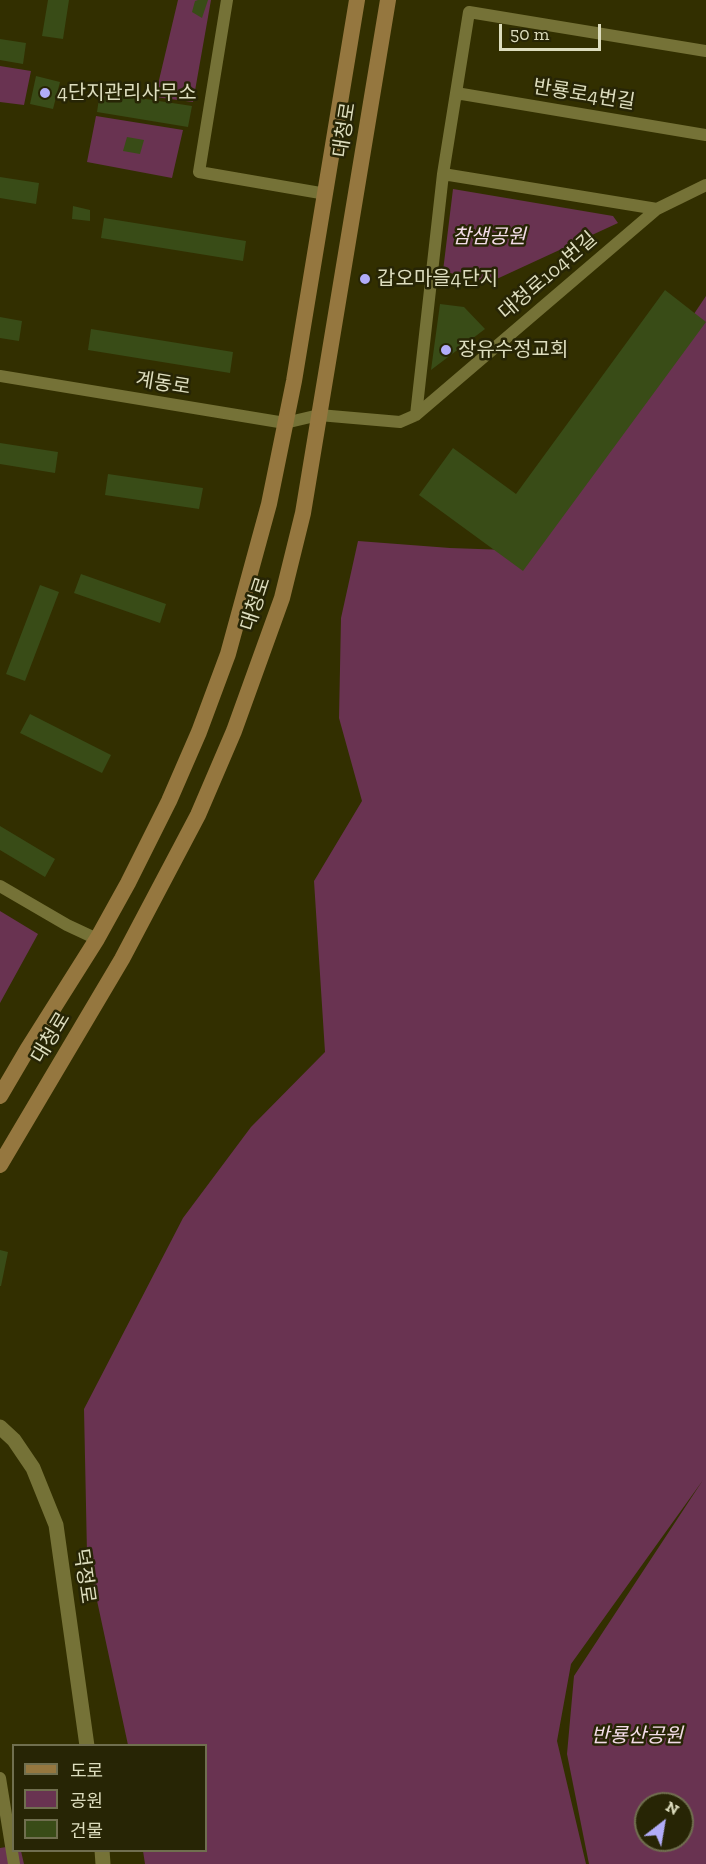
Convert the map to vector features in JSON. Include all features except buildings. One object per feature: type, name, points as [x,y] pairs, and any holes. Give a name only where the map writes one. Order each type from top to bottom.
[{"type":"main road","name":"대청로","points":[[0,1096],[98,939],[128,883],[169,801],[199,732],[228,654],[269,504],[294,381],[357,0]]},
{"type":"main road","name":"대청로","points":[[0,1165],[122,959],[198,815],[234,731],[282,598],[303,513],[388,0]]},
{"type":"street","points":[[227,0],[199,172],[326,194]]},
{"type":"street","points":[[416,415],[443,174],[469,12],[706,51]]},
{"type":"street","name":"반룡로4번길","points":[[456,93],[706,135]]},
{"type":"street","points":[[443,174],[657,209]]},
{"type":"street","name":"대청로104번길","points":[[319,415],[400,422],[416,415],[657,209],[706,185]]},
{"type":"street","name":"계동로","points":[[0,376],[285,423],[319,415]]},
{"type":"street","points":[[0,886],[67,925],[98,939]]},
{"type":"street","name":"덕정로","points":[[0,1427],[15,1440],[33,1468],[56,1525],[87,1744]]},
{"type":"street","points":[[0,1778],[12,1852]]},
{"type":"green space","points":[[178,0],[211,0],[193,102],[155,97]]},
{"type":"green space","points":[[0,66],[31,71],[24,105],[0,102]]},
{"type":"green space","points":[[96,116],[183,130],[172,178],[87,162]]},
{"type":"green space","name":"참샘공원","points":[[453,189],[613,216],[618,223],[488,283],[443,271]]},
{"type":"green space","name":"반룡산공원","points":[[706,296],[706,1864],[589,1864],[567,1754],[574,1676],[703,1480],[571,1664],[557,1741],[586,1864],[145,1864],[143,1852],[207,1852],[207,1744],[128,1744],[87,1554],[84,1409],[183,1218],[251,1127],[325,1052],[314,881],[362,801],[339,718],[341,618],[358,541],[535,551]]},
{"type":"green space","points":[[0,911],[38,934],[0,1003]]},
{"type":"green space","points":[[12,1846],[12,1852],[21,1852],[24,1864],[0,1864],[0,1848]]},
{"type":"place","name":"4단지관리사무소","points":[[45,93]]},
{"type":"place","name":"갑오마을4단지","points":[[365,279]]},
{"type":"place","name":"장유수정교회","points":[[446,350]]}]
